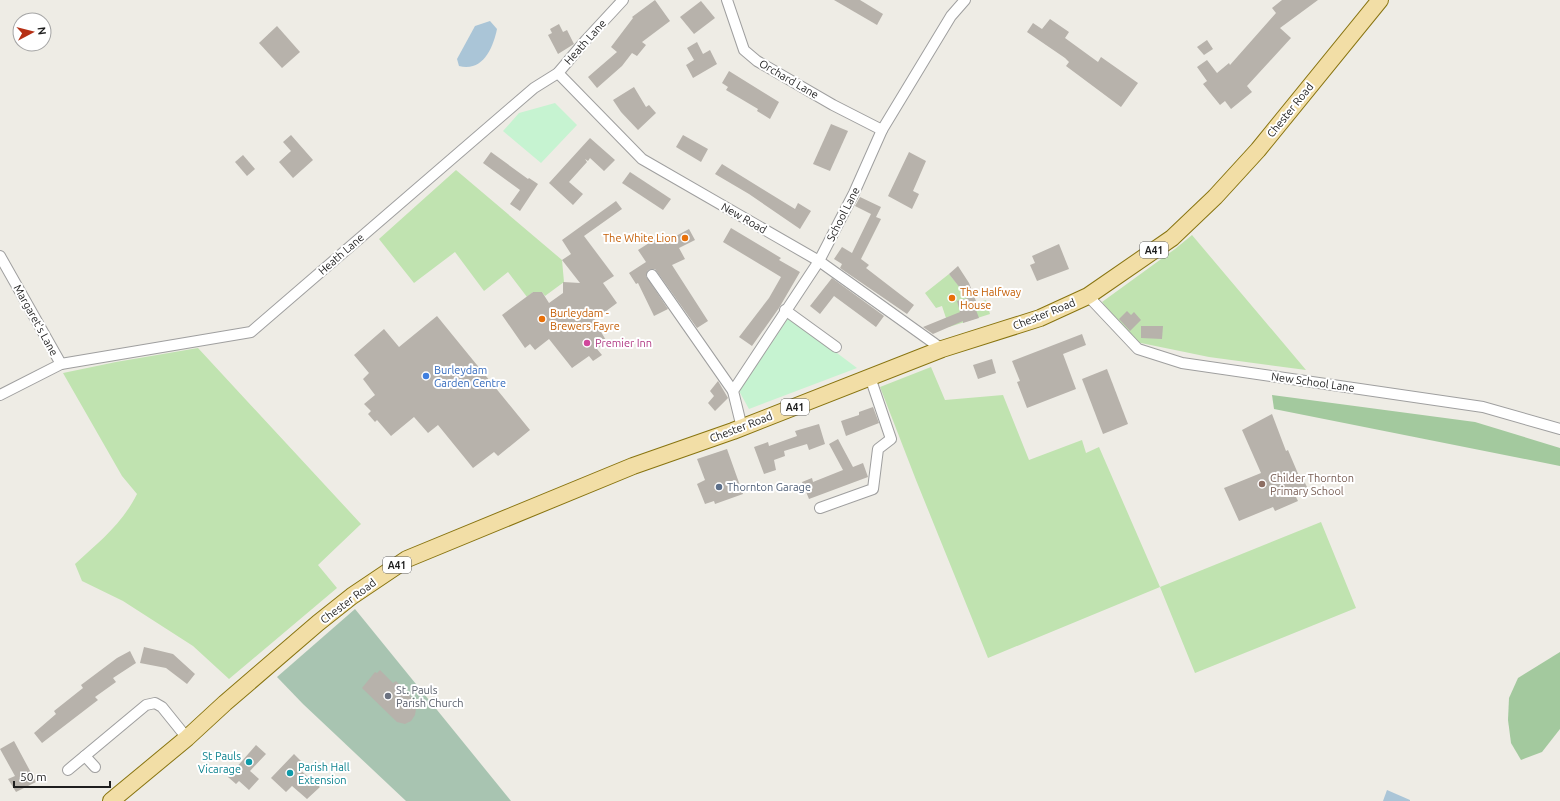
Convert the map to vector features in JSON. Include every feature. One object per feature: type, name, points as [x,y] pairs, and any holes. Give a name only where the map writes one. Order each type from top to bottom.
[{"type":"main road","name":"Chester Road","points":[[111,801],[187,738],[225,702],[318,623],[352,596],[407,559],[632,466],[742,428],[942,349],[1040,318],[1088,296],[1172,238],[1215,198],[1258,150],[1380,0]]},
{"type":"street","name":"Heath Lane","points":[[0,395],[61,364],[251,332],[534,88],[558,73],[623,0]]},
{"type":"street","name":"Orchard Lane","points":[[728,0],[744,50],[757,61],[833,105],[882,130]]},
{"type":"street","name":"School Lane","points":[[733,391],[785,310],[819,261],[854,193],[882,130],[951,16],[965,0]]},
{"type":"street","name":"New Road","points":[[558,73],[642,159],[819,261],[942,349]]},
{"type":"street","name":"Margaret's Lane","points":[[0,256],[61,364]]},
{"type":"street","points":[[652,275],[733,391],[742,428]]},
{"type":"street","name":"New School Lane","points":[[1088,296],[1138,350],[1182,363],[1483,407],[1560,429]]},
{"type":"street","points":[[785,310],[836,346]]},
{"type":"street","points":[[820,508],[873,489],[878,449],[891,439],[870,377]]},
{"type":"street","points":[[68,770],[146,705],[155,703],[162,707],[187,738]]},
{"type":"street","points":[[85,756],[95,768]]},
{"type":"green space","points":[[555,103],[577,125],[541,163],[503,131],[519,113]]},
{"type":"green space","points":[[456,170],[562,260],[564,282],[545,296],[542,292],[533,292],[527,297],[508,272],[484,291],[455,252],[414,283],[379,239]]},
{"type":"green space","points":[[1192,235],[1306,370],[1209,357],[1136,342],[1102,302]]},
{"type":"green space","name":"The Halfway House","points":[[949,274],[959,286],[967,280],[976,303],[986,300],[990,314],[949,327],[942,306],[936,308],[925,293]]},
{"type":"green space","points":[[789,317],[857,368],[749,409],[739,391]]},
{"type":"green space","points":[[198,348],[361,524],[318,565],[337,588],[229,679],[193,646],[123,601],[82,581],[75,564],[117,524],[137,494],[122,476],[63,373]]},
{"type":"green space","points":[[931,367],[945,400],[1003,395],[1029,460],[1082,440],[1086,453],[1099,447],[1160,587],[988,658],[880,387]]},
{"type":"green space","points":[[1272,395],[1475,422],[1560,448],[1560,466],[1274,409]]},
{"type":"green space","points":[[1321,522],[1356,608],[1195,673],[1160,587]]},
{"type":"green space","points":[[355,609],[511,801],[406,801],[303,704],[277,677]]},
{"type":"green space","points":[[1560,652],[1560,729],[1542,752],[1521,760],[1511,743],[1508,720],[1509,698],[1518,678]]},
{"type":"water","points":[[490,21],[497,29],[493,44],[486,57],[481,62],[474,65],[467,67],[459,66],[457,59],[475,26]]},
{"type":"water","points":[[1387,790],[1410,800],[1410,801],[1383,801]]},
{"type":"building","points":[[655,0],[670,21],[642,42],[646,45],[637,56],[632,53],[622,66],[597,88],[588,77],[617,52],[611,47],[633,18],[632,17]]},
{"type":"building","points":[[834,0],[860,0],[883,14],[877,25]]},
{"type":"building","points":[[1282,0],[1318,0],[1280,28],[1291,38],[1247,86],[1252,92],[1231,109],[1225,101],[1220,105],[1203,84],[1207,81],[1197,67],[1207,60],[1217,73],[1229,63],[1230,65],[1276,13],[1272,8]]},
{"type":"building","points":[[701,1],[715,18],[694,34],[680,17]]},
{"type":"building","points":[[1050,19],[1069,32],[1065,38],[1098,62],[1101,57],[1138,83],[1121,107],[1066,66],[1069,62],[1065,58],[1027,32],[1033,23],[1042,29]]},
{"type":"building","points":[[559,24],[563,32],[567,30],[574,44],[558,54],[548,35],[552,33],[550,29]]},
{"type":"building","points":[[277,26],[300,52],[282,68],[259,43]]},
{"type":"building","points":[[1207,40],[1213,49],[1204,55],[1197,47]]},
{"type":"building","points":[[697,42],[703,54],[710,50],[717,64],[693,78],[686,65],[694,60],[687,48]]},
{"type":"building","points":[[729,71],[779,102],[770,119],[757,111],[758,109],[726,90],[728,87],[722,83]]},
{"type":"building","points":[[634,87],[646,107],[649,105],[656,113],[638,130],[621,112],[613,100]]},
{"type":"building","points":[[831,124],[848,131],[830,171],[813,164]]},
{"type":"building","points":[[291,135],[313,160],[293,178],[279,162],[291,151],[283,142]]},
{"type":"building","points":[[683,135],[708,149],[701,162],[676,147]]},
{"type":"building","points":[[590,138],[615,160],[604,171],[590,158],[588,161],[585,159],[587,162],[569,182],[583,194],[573,205],[549,183]]},
{"type":"building","points":[[491,152],[528,179],[529,178],[538,184],[520,211],[510,204],[520,190],[483,163]]},
{"type":"building","points":[[909,152],[926,161],[913,191],[919,194],[912,209],[888,196]]},
{"type":"building","points":[[243,155],[255,169],[247,176],[235,162]]},
{"type":"building","points":[[722,164],[795,209],[798,203],[811,211],[800,229],[749,194],[715,174]]},
{"type":"building","points":[[630,172],[671,199],[663,210],[622,183]]},
{"type":"building","points":[[860,197],[881,207],[876,217],[881,219],[861,259],[869,265],[866,268],[914,305],[907,314],[840,268],[842,264],[834,259],[842,247],[852,253],[871,214],[855,206]]},
{"type":"building","points":[[616,201],[622,209],[584,236],[614,276],[603,283],[617,303],[594,320],[607,342],[597,349],[602,355],[593,361],[589,356],[572,368],[549,339],[535,350],[530,344],[525,348],[502,315],[533,292],[542,292],[549,303],[563,293],[563,282],[580,283],[562,260],[571,254],[562,240]]},
{"type":"building","points":[[731,228],[781,258],[779,260],[800,272],[779,308],[752,346],[739,337],[769,298],[781,277],[723,242]]},
{"type":"building","points":[[689,229],[695,240],[679,248],[685,259],[672,265],[708,321],[697,328],[655,269],[648,270],[646,276],[668,309],[654,316],[638,283],[636,284],[629,273],[646,262],[638,250],[657,238],[661,244]]},
{"type":"building","points":[[1059,244],[1069,269],[1037,281],[1030,265],[1035,263],[1032,256]]},
{"type":"building","points":[[958,266],[969,283],[979,309],[976,310],[979,318],[963,323],[963,321],[933,334],[923,327],[960,312],[957,301],[968,298],[949,274]]},
{"type":"building","points":[[832,278],[884,316],[876,327],[834,296],[820,314],[810,306]]},
{"type":"building","points":[[1127,311],[1131,315],[1134,312],[1141,320],[1130,331],[1119,319]]},
{"type":"building","points":[[437,316],[530,430],[498,456],[494,452],[473,468],[438,425],[428,433],[414,417],[391,436],[377,420],[375,422],[368,414],[371,411],[364,404],[375,395],[363,379],[369,373],[354,355],[384,329],[399,347]]},
{"type":"building","points":[[1141,326],[1163,326],[1162,339],[1141,338]]},
{"type":"building","points":[[1082,334],[1086,345],[1063,354],[1076,389],[1027,408],[1017,382],[1020,381],[1012,361]]},
{"type":"building","points":[[992,359],[996,373],[978,379],[973,365]]},
{"type":"building","points":[[1107,369],[1128,424],[1103,434],[1082,379]]},
{"type":"building","points":[[718,381],[728,398],[715,411],[708,403],[714,396],[710,391]]},
{"type":"building","points":[[873,407],[879,423],[846,436],[841,421],[859,415],[859,412]]},
{"type":"building","points":[[1272,414],[1286,451],[1288,450],[1299,476],[1301,475],[1309,491],[1296,497],[1298,501],[1275,511],[1273,507],[1239,521],[1224,488],[1261,473],[1242,430]]},
{"type":"building","points":[[819,424],[825,444],[809,450],[807,444],[784,451],[785,456],[774,460],[776,470],[764,474],[754,447],[768,442],[769,446],[797,436],[795,431]]},
{"type":"building","points":[[838,439],[853,467],[863,463],[868,477],[809,499],[802,482],[812,478],[813,482],[843,470],[829,444]]},
{"type":"building","points":[[727,449],[743,494],[715,504],[714,501],[705,504],[697,484],[705,480],[697,459]]},
{"type":"building","points":[[144,647],[173,654],[195,674],[187,684],[166,668],[140,663]]},
{"type":"building","points":[[130,651],[136,663],[113,678],[116,682],[95,697],[98,700],[42,743],[34,733],[56,714],[54,711],[83,688],[81,685],[117,658]]},
{"type":"building","name":"St. Pauls Parish Church","points":[[380,670],[393,683],[396,681],[415,701],[413,703],[416,709],[415,715],[411,721],[405,724],[397,722],[362,688],[375,672],[377,673]]},
{"type":"building","points":[[14,741],[36,782],[16,792],[8,779],[15,776],[0,749]]},
{"type":"building","name":"St Pauls Vicarage","points":[[256,745],[266,754],[250,771],[259,779],[249,790],[239,781],[236,784],[228,777]]},
{"type":"building","name":"Parish Hall Extension","points":[[294,754],[304,764],[299,769],[320,787],[307,799],[292,786],[286,792],[271,778]]},
{"type":"place","name":"The White Lion","points":[[685,238]]},
{"type":"place","name":"The Halfway House","points":[[952,298]]},
{"type":"place","name":"Burleydam - Brewers Fayre","points":[[542,319]]},
{"type":"place","name":"Premier Inn","points":[[587,343]]},
{"type":"place","name":"Burleydam Garden Centre","points":[[426,376]]},
{"type":"place","name":"Childer Thornton Primary School","points":[[1262,484]]},
{"type":"place","name":"Thornton Garage","points":[[719,487]]},
{"type":"place","name":"St. Pauls Parish Church","points":[[388,696]]},
{"type":"place","name":"St Pauls Vicarage","points":[[249,762]]},
{"type":"place","name":"Parish Hall Extension","points":[[290,773]]}]
